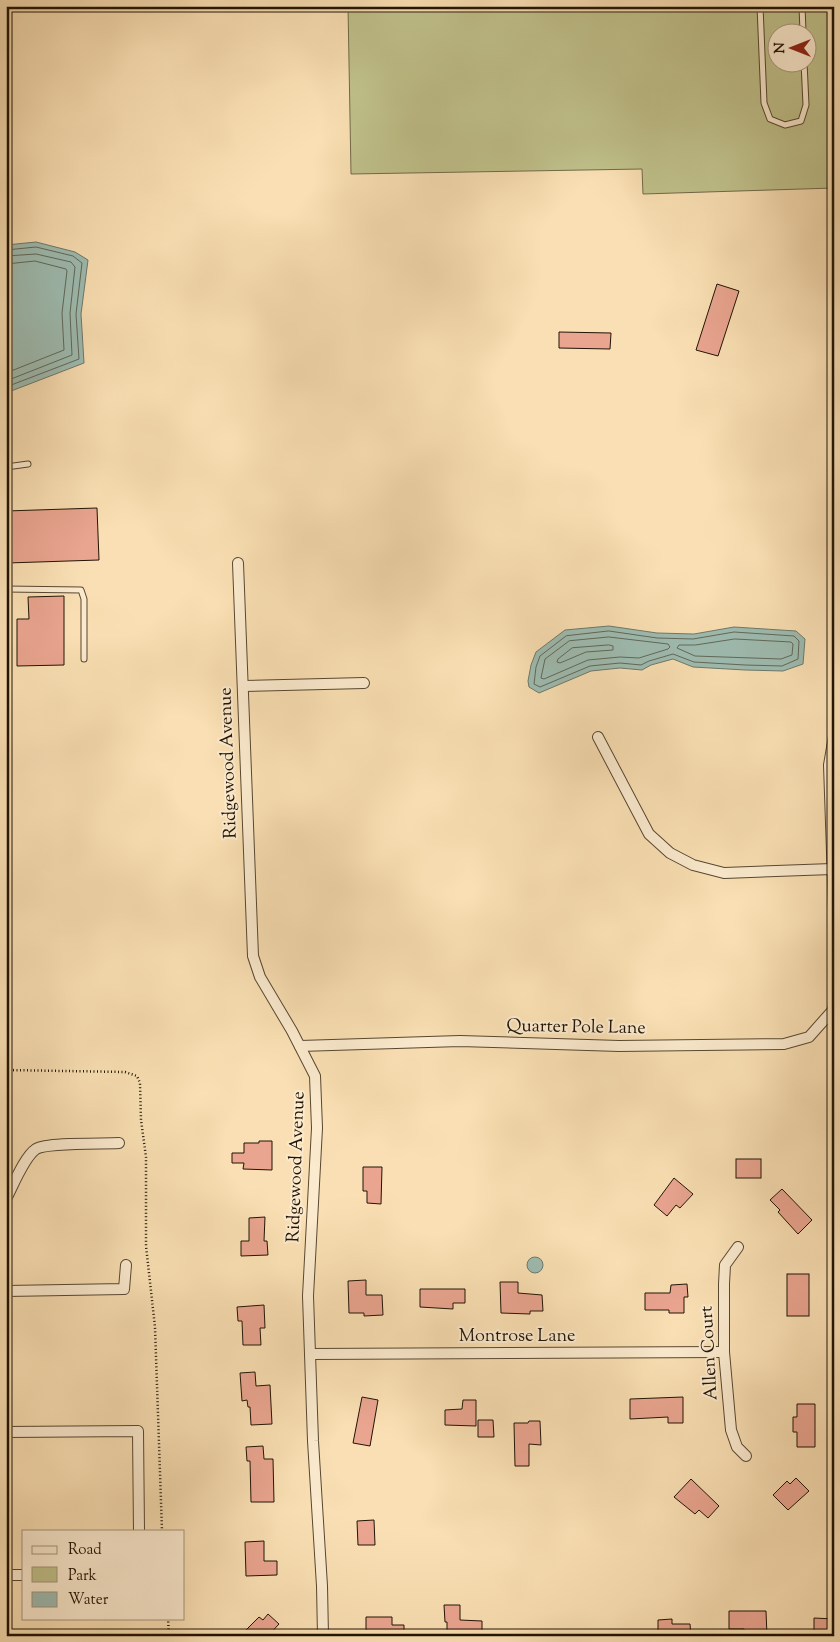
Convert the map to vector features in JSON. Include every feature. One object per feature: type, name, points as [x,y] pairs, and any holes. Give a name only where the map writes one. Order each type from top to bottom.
[{"type":"street","name":"Ridgewood Avenue","points":[[238,563],[253,956],[260,977],[315,1076],[317,1114],[316,1160],[308,1296],[324,1636]]},
{"type":"street","points":[[243,686],[364,683]]},
{"type":"street","points":[[834,736],[829,765],[834,910]]},
{"type":"street","points":[[598,737],[649,834],[670,853],[693,866],[724,873],[832,869]]},
{"type":"street","name":"Quarter Pole Lane","points":[[300,1046],[460,1041],[619,1046],[784,1044],[809,1037],[833,1010],[834,1005]]},
{"type":"street","points":[[6,1199],[28,1157],[37,1148],[119,1143]]},
{"type":"street","name":"Allen Court","points":[[738,1247],[725,1265],[724,1352],[732,1430],[737,1447],[746,1456]]},
{"type":"street","points":[[6,1291],[124,1289],[126,1265]]},
{"type":"street","name":"Montrose Lane","points":[[310,1354],[724,1352]]},
{"type":"street","points":[[6,1432],[138,1431],[139,1530]]},
{"type":"street","points":[[6,1575],[22,1575]]},
{"type":"lane","points":[[760,6],[764,103],[770,119],[784,125],[801,121],[806,105],[804,72]]},
{"type":"lane","points":[[802,6],[803,22]]},
{"type":"lane","points":[[6,467],[28,464]]},
{"type":"lane","points":[[6,590],[81,590],[84,599],[84,659]]},
{"type":"path","points":[[6,1070],[125,1072],[137,1076],[140,1083],[141,1120],[146,1157],[146,1246],[155,1327],[162,1530]]},
{"type":"path","points":[[168,1620],[169,1636]]},
{"type":"green space","points":[[348,6],[834,6],[834,188],[643,194],[642,169],[351,174]]},
{"type":"water","points":[[36,242],[75,252],[88,260],[81,314],[84,363],[6,393],[6,245]]},
{"type":"water","points":[[609,626],[657,633],[694,634],[734,627],[796,631],[805,639],[803,664],[783,671],[745,670],[693,667],[673,659],[651,665],[642,670],[620,668],[591,671],[539,693],[529,687],[528,681],[531,665],[536,652],[565,630]]},
{"type":"water","points":[[535,1257],[541,1259],[543,1265],[541,1271],[535,1273],[529,1271],[527,1265],[529,1259]]},
{"type":"building","points":[[717,284],[739,291],[718,356],[696,350]]},
{"type":"building","points":[[559,332],[611,333],[610,349],[559,348]]},
{"type":"building","points":[[97,508],[99,560],[7,563],[6,511]]},
{"type":"building","points":[[64,596],[64,665],[17,666],[17,619],[29,619],[28,597]]},
{"type":"building","points":[[259,1141],[272,1141],[272,1170],[243,1169],[244,1163],[232,1163],[232,1153],[244,1153],[244,1143],[259,1143]]},
{"type":"building","points":[[736,1159],[761,1159],[761,1178],[736,1178]]},
{"type":"building","points":[[363,1167],[382,1167],[381,1204],[367,1203],[367,1191],[363,1191]]},
{"type":"building","points":[[674,1178],[693,1194],[680,1208],[676,1205],[667,1216],[654,1205]]},
{"type":"building","points":[[782,1189],[812,1220],[798,1234],[770,1200]]},
{"type":"building","points":[[265,1217],[264,1241],[267,1241],[268,1255],[241,1256],[241,1241],[249,1241],[249,1218]]},
{"type":"building","points":[[787,1274],[809,1274],[809,1316],[787,1316]]},
{"type":"building","points":[[366,1280],[366,1295],[382,1295],[383,1315],[364,1316],[364,1313],[349,1313],[348,1281]]},
{"type":"building","points":[[500,1282],[518,1282],[518,1293],[542,1295],[543,1311],[530,1311],[530,1314],[501,1313]]},
{"type":"building","points":[[687,1284],[688,1297],[684,1297],[684,1313],[669,1313],[669,1310],[645,1310],[645,1293],[670,1293],[671,1285]]},
{"type":"building","points":[[420,1289],[465,1289],[465,1303],[453,1303],[453,1309],[420,1307]]},
{"type":"building","points":[[264,1305],[265,1328],[260,1328],[261,1345],[243,1345],[242,1321],[238,1321],[237,1307]]},
{"type":"building","points":[[255,1372],[256,1386],[270,1385],[272,1424],[251,1425],[250,1407],[248,1407],[247,1400],[242,1401],[240,1373]]},
{"type":"building","points":[[362,1397],[378,1400],[370,1446],[353,1443]]},
{"type":"building","points":[[683,1397],[683,1423],[668,1423],[668,1417],[630,1419],[630,1399]]},
{"type":"building","points":[[463,1400],[476,1400],[476,1426],[445,1425],[445,1410],[462,1409]]},
{"type":"building","points":[[797,1404],[815,1404],[815,1447],[797,1447],[797,1432],[793,1432],[793,1417],[797,1417]]},
{"type":"building","points":[[478,1420],[493,1420],[494,1437],[478,1437]]},
{"type":"building","points":[[529,1421],[540,1421],[541,1445],[529,1444],[529,1466],[515,1466],[514,1423],[528,1423]]},
{"type":"building","points":[[263,1446],[264,1459],[273,1459],[274,1502],[251,1502],[250,1461],[247,1461],[246,1447]]},
{"type":"building","points":[[796,1478],[809,1491],[788,1510],[773,1495],[787,1481],[790,1484]]},
{"type":"building","points":[[691,1479],[719,1506],[708,1518],[699,1510],[695,1514],[674,1497]]},
{"type":"building","points":[[374,1520],[375,1545],[358,1545],[357,1521]]},
{"type":"building","points":[[264,1541],[264,1561],[277,1561],[277,1575],[246,1576],[245,1542]]},
{"type":"building","points":[[444,1605],[460,1605],[460,1620],[482,1621],[482,1636],[447,1636]]},
{"type":"building","points":[[729,1611],[766,1611],[767,1636],[752,1636],[752,1633],[744,1633],[744,1629],[729,1629]]},
{"type":"building","points":[[268,1614],[279,1624],[268,1636],[240,1636],[259,1617],[263,1620]]},
{"type":"building","points":[[366,1617],[392,1617],[392,1625],[404,1625],[404,1636],[368,1636]]},
{"type":"building","points":[[814,1618],[834,1619],[834,1636],[814,1636]]},
{"type":"building","points":[[672,1619],[672,1624],[690,1624],[691,1636],[658,1636],[658,1620]]}]
